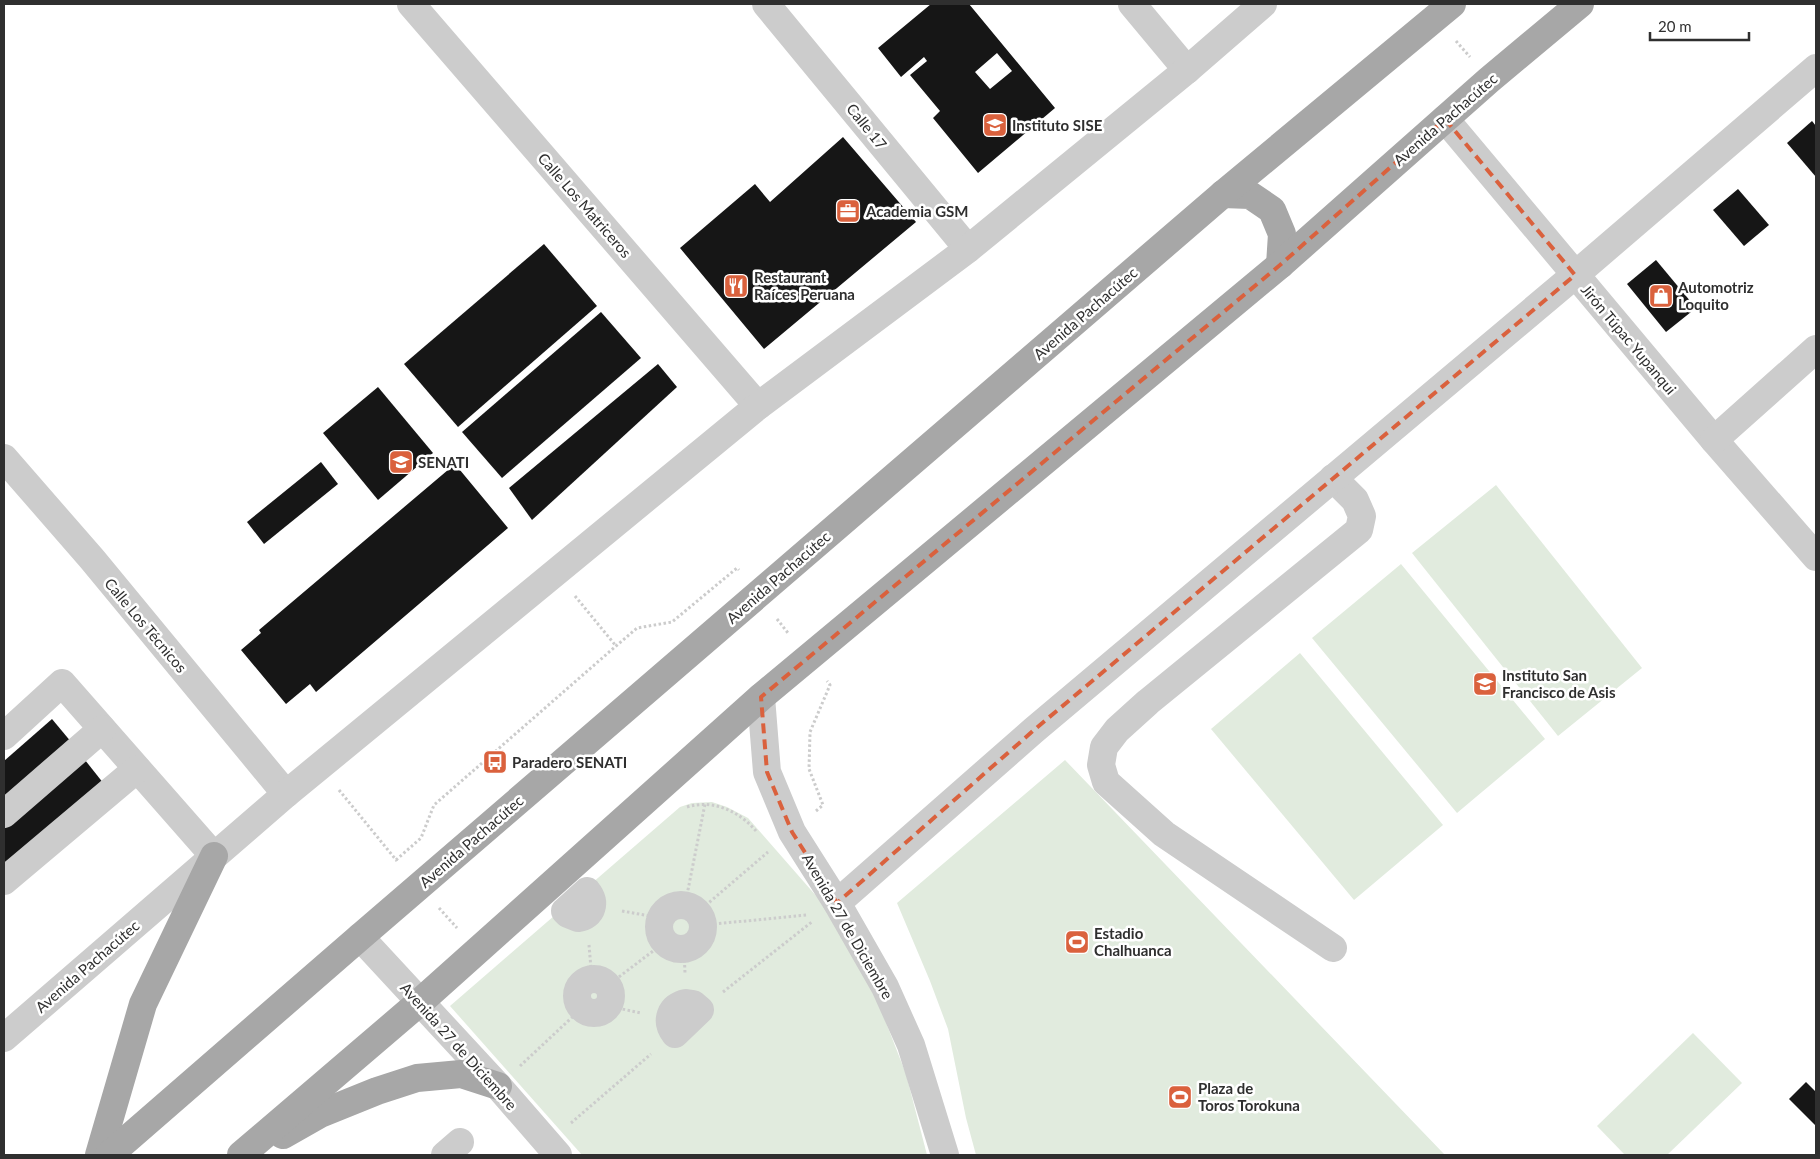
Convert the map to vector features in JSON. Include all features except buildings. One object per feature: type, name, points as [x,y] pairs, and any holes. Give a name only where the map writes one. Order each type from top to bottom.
[{"type":"main road","name":"Avenida Pachacútec","points":[[109,1155],[1223,194],[1452,4]]},
{"type":"main road","name":"Avenida Pachacútec","points":[[241,1155],[420,1002],[761,697],[1280,265],[1489,80],[1580,4]]},
{"type":"main road","points":[[1223,194],[1250,195],[1272,210],[1282,234],[1280,265]]},
{"type":"main road","points":[[99,1155],[143,1004],[214,856]]},
{"type":"main road","points":[[246,1155],[320,1114],[377,1091],[417,1078],[461,1074],[498,1086]]},
{"type":"street","name":"Calle Los Matriceros","points":[[411,4],[758,406]]},
{"type":"street","name":"Calle 17","points":[[766,4],[968,249]]},
{"type":"street","points":[[1132,4],[1187,70]]},
{"type":"street","name":"Avenida Pachacútec","points":[[4,1038],[286,794],[758,406],[968,249],[1187,70],[1263,4]]},
{"type":"street","points":[[830,908],[1034,730],[1575,274],[1816,68]]},
{"type":"street","name":"Jirón Túpac Yupanqui","points":[[1445,119],[1714,440],[1816,557]]},
{"type":"street","points":[[1714,440],[1816,349]]},
{"type":"street","name":"Calle Los Técnicos","points":[[4,458],[92,560],[286,794]]},
{"type":"street","points":[[1333,478],[1355,500],[1362,516],[1358,530],[1148,702],[1117,730],[1104,747],[1101,765],[1106,782],[1164,834],[1333,948]]},
{"type":"street","points":[[4,736],[62,683],[214,856]]},
{"type":"street","name":"Avenida 27 de Diciembre","points":[[761,697],[767,772],[792,832],[830,908],[885,987],[911,1045],[945,1155]]},
{"type":"street","points":[[4,814],[102,729]]},
{"type":"street","points":[[4,881],[137,769]]},
{"type":"street","points":[[671,907],[696,914],[701,938],[691,948],[679,950],[668,946],[663,930],[665,912],[671,907]]},
{"type":"street","name":"Avenida 27 de Diciembre","points":[[360,937],[498,1086],[558,1155]]},
{"type":"street","points":[[582,1008],[590,1013],[604,1010],[610,1002],[611,996],[607,986]]},
{"type":"street","points":[[675,1034],[700,1010]]},
{"type":"path","points":[[396,860],[421,838],[434,805],[616,646],[638,628],[672,622],[737,568],[830,685],[810,732],[809,769],[823,806],[696,914]]},
{"type":"path","points":[[556,573],[616,646]]},
{"type":"path","points":[[320,766],[396,860],[477,951]]},
{"type":"path","points":[[696,914],[705,804]]},
{"type":"path","points":[[681,809],[714,804],[746,820],[759,834]]},
{"type":"path","points":[[593,906],[663,930],[607,986]]},
{"type":"path","points":[[696,914],[830,908]]},
{"type":"path","points":[[700,1010],[830,908]]},
{"type":"path","points":[[498,1086],[582,1008]]},
{"type":"path","points":[[564,1129],[675,1034]]},
{"type":"highlighted area","points":[[1445,119],[1575,275],[1034,730],[837,903],[792,832],[767,772],[761,697],[1280,265]]},
{"type":"shaded area","points":[[1496,485],[1642,668],[1558,736],[1412,553]]},
{"type":"shaded area","points":[[1401,564],[1545,739],[1457,813],[1312,638]]},
{"type":"shaded area","points":[[1300,653],[1443,825],[1354,900],[1211,729]]},
{"type":"shaded area","name":"Estadio Chalhuanca","points":[[1065,760],[1445,1155],[976,1155],[966,1118],[948,1029],[897,903]]},
{"type":"shaded area","points":[[712,802],[727,807],[748,818],[832,914],[871,984],[906,1074],[927,1155],[582,1155],[450,1006],[680,807],[692,803]]},
{"type":"shaded area","points":[[1693,1033],[1742,1083],[1667,1155],[1625,1155],[1597,1126]]},
{"type":"place","name":"Instituto SISE","points":[[995,125]]},
{"type":"place","name":"Academia GSM","points":[[848,211]]},
{"type":"place","name":"Restaurant Raíces Peruana","points":[[736,286]]},
{"type":"place","name":"Automotriz Loquito","points":[[1661,296]]},
{"type":"place","name":"SENATI","points":[[401,462]]},
{"type":"place","name":"Instituto San Francisco de Asis","points":[[1485,684]]},
{"type":"place","name":"Paradero SENATI","points":[[495,762]]},
{"type":"place","name":"Estadio Chalhuanca","points":[[1077,942]]},
{"type":"place","name":"Plaza de Toros Torokuna","points":[[1180,1097]]}]
